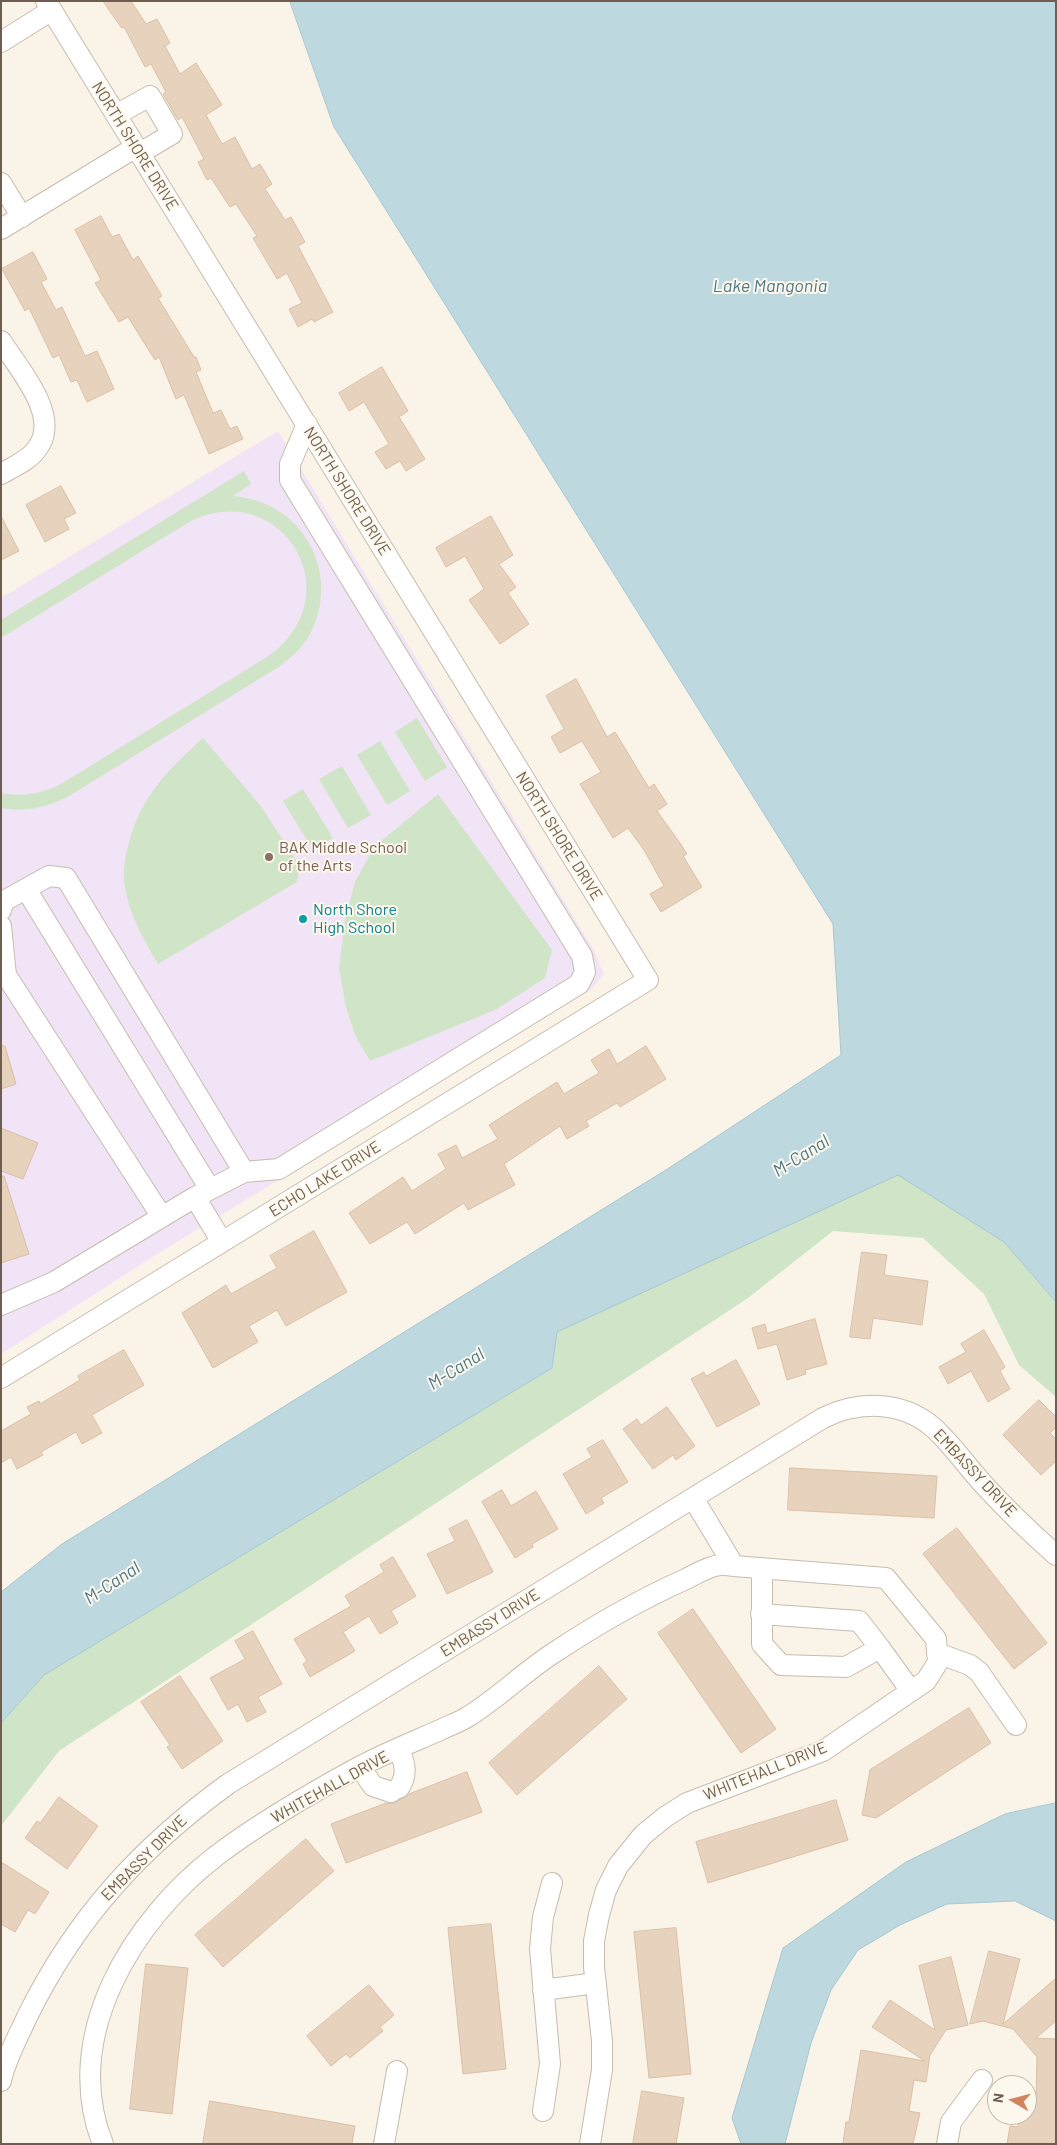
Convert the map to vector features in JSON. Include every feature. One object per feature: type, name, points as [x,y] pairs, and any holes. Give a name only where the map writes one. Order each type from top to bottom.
[{"type":"street","points":[[1,42],[49,6]]},
{"type":"street","name":"NORTH SHORE DRIVE","points":[[49,6],[648,980]]},
{"type":"street","points":[[1,229],[138,150],[172,134],[150,96],[116,115]]},
{"type":"street","points":[[1,183],[22,217]]},
{"type":"street","points":[[1,341],[41,404],[46,428],[36,450],[1,474]]},
{"type":"street","points":[[1,1305],[54,1282],[202,1193],[244,1172],[278,1169],[579,984],[585,972],[582,956],[290,480],[290,464],[306,424]]},
{"type":"street","points":[[1,910],[4,901],[49,876],[66,878],[244,1172]]},
{"type":"street","points":[[26,889],[202,1193],[222,1242]]},
{"type":"street","points":[[1,926],[6,975],[162,1217]]},
{"type":"street","name":"ECHO LAKE DRIVE","points":[[1,1378],[648,980]]},
{"type":"street","name":"EMBASSY DRIVE","points":[[1,2079],[19,2034],[40,1992],[80,1928],[121,1876],[154,1843],[190,1812],[228,1784],[834,1412],[857,1406],[881,1406],[910,1413],[930,1425],[1010,1512],[1056,1555]]},
{"type":"street","points":[[693,1498],[734,1566]]},
{"type":"street","name":"WHITEHALL DRIVE","points":[[103,2144],[94,2110],[91,2082],[96,2026],[105,1998],[137,1940],[175,1893],[217,1856],[263,1824],[360,1767],[469,1716],[551,1654],[650,1595],[720,1565],[886,1578],[936,1638],[938,1662],[926,1681],[822,1751],[687,1803],[665,1817],[643,1834],[625,1855],[606,1890],[594,1941],[596,1982],[602,2031],[602,2070],[590,2144]]},
{"type":"street","points":[[762,1568],[762,1644],[781,1665],[846,1667],[880,1648]]},
{"type":"street","points":[[761,1614],[859,1621],[911,1691]]},
{"type":"street","points":[[937,1654],[970,1665],[979,1672],[1016,1725]]},
{"type":"street","points":[[360,1767],[373,1786],[395,1790],[404,1781],[405,1769],[399,1749]]},
{"type":"street","points":[[543,2111],[550,2064],[540,1949],[542,1917],[552,1883]]},
{"type":"street","points":[[543,1990],[596,1982]]},
{"type":"street","points":[[384,2144],[398,2071]]},
{"type":"street","points":[[947,2144],[951,2122],[982,2080]]},
{"type":"shaded area","name":"BAK Middle School of the Arts","points":[[278,431],[593,949],[604,974],[592,989],[162,1251],[1,1354],[1,598]]},
{"type":"green space","points":[[244,471],[251,484],[233,496],[258,501],[279,511],[297,526],[310,545],[318,566],[321,589],[318,612],[306,641],[295,654],[277,668],[69,796],[52,804],[36,808],[1,808],[1,793],[32,794],[61,784],[270,655],[294,630],[305,602],[305,574],[295,548],[277,528],[252,515],[222,512],[189,522],[1,638],[1,620]]},
{"type":"green space","points":[[417,718],[447,767],[425,781],[395,732]]},
{"type":"green space","points":[[203,738],[260,805],[300,866],[297,882],[158,964],[142,936],[127,897],[124,882],[126,853],[134,825],[149,797],[178,761]]},
{"type":"green space","points":[[380,741],[410,791],[387,805],[357,755]]},
{"type":"green space","points":[[342,766],[371,815],[348,828],[319,779]]},
{"type":"green space","points":[[303,789],[333,838],[313,850],[283,801]]},
{"type":"green space","points":[[438,794],[552,950],[545,978],[495,1010],[370,1061],[356,1037],[346,1008],[339,968],[345,920],[355,882],[374,847]]},
{"type":"green space","points":[[898,1174],[1004,1242],[1056,1302],[1056,1397],[1019,1365],[984,1294],[923,1238],[833,1231],[748,1298],[59,1751],[1,1826],[1,1723],[44,1675],[552,1368],[557,1332]]},
{"type":"water","name":"Lake Mangonia","points":[[290,1],[1056,1],[1056,1302],[1004,1242],[898,1175],[557,1332],[552,1368],[44,1675],[1,1723],[1,1592],[62,1544],[669,1168],[841,1055],[833,924],[334,127]]},
{"type":"water","points":[[1056,1803],[1056,1921],[1015,1901],[947,1904],[900,1925],[858,1950],[831,1990],[811,2043],[785,2144],[741,2144],[732,2118],[783,1948],[906,1862],[1005,1814]]},
{"type":"building","points":[[103,1],[131,1],[146,24],[157,19],[170,43],[165,46],[180,74],[196,63],[222,105],[206,115],[222,144],[235,137],[252,169],[260,164],[272,184],[265,189],[285,220],[291,217],[305,242],[298,246],[333,312],[314,322],[312,319],[298,327],[289,309],[302,303],[287,273],[277,279],[253,238],[257,236],[236,204],[230,207],[211,178],[207,180],[198,162],[204,159],[182,117],[178,120],[163,94],[166,92],[151,64],[145,67],[124,27],[122,28]]},
{"type":"building","points":[[101,216],[112,237],[119,234],[133,260],[138,256],[162,296],[158,298],[194,357],[196,357],[201,370],[196,372],[213,413],[221,410],[230,429],[237,426],[243,439],[209,454],[184,395],[176,399],[159,357],[155,360],[128,317],[119,322],[95,283],[101,280],[75,230]]},
{"type":"building","points":[[33,252],[47,279],[41,282],[56,310],[62,307],[85,356],[97,351],[114,389],[87,402],[77,380],[71,382],[59,355],[53,358],[29,308],[25,311],[2,269]]},
{"type":"building","points":[[382,367],[408,411],[399,417],[425,459],[406,471],[400,461],[386,469],[375,452],[389,444],[364,402],[349,411],[339,393]]},
{"type":"building","points":[[61,486],[76,513],[64,519],[69,529],[45,542],[26,505]]},
{"type":"building","points":[[1,516],[19,551],[1,560]]},
{"type":"building","points":[[491,516],[513,555],[499,564],[516,587],[508,593],[529,624],[500,644],[469,600],[484,589],[465,556],[446,567],[436,548]]},
{"type":"building","points":[[576,679],[607,737],[615,732],[649,788],[654,784],[667,804],[657,811],[687,854],[683,856],[702,887],[661,912],[650,894],[664,886],[644,850],[628,828],[613,838],[580,784],[601,772],[582,741],[560,753],[551,737],[564,729],[546,696]]},
{"type":"building","points":[[1,1046],[5,1046],[16,1084],[1,1089]]},
{"type":"building","points":[[646,1046],[666,1079],[620,1107],[617,1103],[586,1121],[589,1126],[567,1139],[560,1126],[504,1164],[515,1185],[468,1210],[464,1203],[415,1234],[407,1222],[370,1244],[349,1213],[403,1177],[412,1191],[446,1169],[438,1154],[456,1145],[462,1158],[498,1139],[489,1125],[557,1082],[564,1094],[599,1073],[591,1060],[609,1049],[617,1064]]},
{"type":"building","points":[[1,1128],[38,1143],[23,1179],[1,1171]]},
{"type":"building","points":[[1,1176],[4,1176],[29,1254],[1,1263]]},
{"type":"building","points":[[314,1231],[347,1292],[286,1326],[277,1310],[249,1326],[258,1342],[213,1368],[182,1313],[226,1285],[231,1294],[277,1268],[270,1256]]},
{"type":"building","points":[[862,1252],[887,1255],[884,1275],[928,1281],[922,1325],[873,1318],[870,1339],[850,1337]]},
{"type":"building","points":[[815,1319],[827,1364],[805,1370],[806,1374],[787,1380],[777,1344],[758,1349],[752,1328],[765,1324],[767,1333]]},
{"type":"building","points":[[984,1330],[1005,1367],[1000,1371],[1010,1389],[988,1402],[971,1371],[948,1384],[939,1367],[966,1352],[961,1344]]},
{"type":"building","points":[[124,1350],[144,1385],[92,1415],[102,1433],[82,1444],[76,1432],[41,1452],[43,1455],[17,1469],[11,1457],[1,1463],[1,1431],[31,1414],[27,1407],[39,1401],[40,1404],[80,1380],[78,1376]]},
{"type":"building","points":[[736,1360],[760,1404],[717,1427],[691,1379],[704,1372],[706,1376]]},
{"type":"building","points":[[1039,1400],[1056,1417],[1056,1427],[1050,1433],[1056,1439],[1056,1461],[1041,1475],[1003,1435]]},
{"type":"building","points":[[667,1407],[695,1446],[676,1460],[673,1455],[653,1469],[623,1429],[637,1419],[641,1425]]},
{"type":"building","points":[[603,1440],[628,1482],[601,1498],[604,1503],[586,1514],[563,1474],[592,1457],[587,1449]]},
{"type":"building","points":[[790,1468],[937,1476],[934,1518],[788,1510]]},
{"type":"building","points":[[502,1490],[511,1506],[536,1491],[558,1529],[532,1544],[533,1547],[515,1558],[482,1502]]},
{"type":"building","points":[[467,1520],[493,1572],[447,1594],[427,1554],[455,1541],[449,1529]]},
{"type":"building","points":[[957,1528],[1047,1643],[1014,1669],[923,1554]]},
{"type":"building","points":[[393,1557],[416,1596],[391,1611],[398,1623],[380,1634],[369,1616],[343,1632],[355,1651],[310,1677],[303,1664],[307,1661],[294,1639],[351,1606],[345,1596],[384,1572],[380,1565]]},
{"type":"building","points":[[693,1609],[776,1729],[741,1753],[658,1633]]},
{"type":"building","points":[[253,1631],[282,1684],[258,1697],[266,1712],[247,1722],[238,1704],[228,1710],[210,1678],[245,1659],[235,1641]]},
{"type":"building","points":[[599,1666],[627,1699],[517,1795],[489,1763]]},
{"type":"building","points":[[180,1676],[223,1741],[182,1769],[167,1747],[170,1745],[141,1702]]},
{"type":"building","points":[[969,1708],[991,1743],[876,1818],[862,1815],[870,1770]]},
{"type":"building","points":[[467,1772],[482,1812],[346,1863],[331,1824],[386,1803],[394,1803],[409,1794]]},
{"type":"building","points":[[59,1797],[98,1826],[67,1869],[25,1838],[37,1821],[40,1823]]},
{"type":"building","points":[[836,1800],[848,1840],[708,1883],[696,1842]]},
{"type":"building","points":[[306,1839],[334,1871],[223,1967],[195,1935]]},
{"type":"building","points":[[1,1862],[49,1892],[35,1914],[28,1910],[15,1932],[1,1924]]},
{"type":"building","points":[[491,1924],[506,2069],[463,2074],[448,1928]]},
{"type":"building","points":[[676,1928],[691,2074],[649,2078],[634,1932]]},
{"type":"building","points":[[989,1951],[1020,1959],[1003,2024],[1056,1978],[1056,2021],[1036,2038],[1056,2039],[1056,2144],[1007,2144],[1010,2126],[1037,2125],[1037,2057],[1013,2029],[983,2021],[970,2024]]},
{"type":"building","points":[[951,1957],[968,2025],[946,2030],[930,2055],[926,2082],[914,2080],[909,2111],[920,2113],[913,2144],[843,2144],[846,2122],[849,2122],[861,2050],[925,2061],[872,2027],[890,2000],[935,2030],[919,1966]]},
{"type":"building","points":[[146,1964],[188,1968],[172,2114],[130,2109]]},
{"type":"building","points":[[369,1985],[394,2015],[380,2027],[383,2031],[350,2058],[346,2054],[331,2066],[307,2036]]},
{"type":"building","points":[[642,2091],[684,2098],[676,2144],[633,2144]]},
{"type":"building","points":[[210,2101],[355,2126],[352,2144],[203,2144]]},
{"type":"place","name":"BAK Middle School of the Arts","points":[[269,857]]},
{"type":"place","name":"North Shore High School","points":[[303,919]]},
{"type":"water label","name":"M-Canal","points":[[801,1156]]},
{"type":"water label","name":"M-Canal","points":[[456,1369]]},
{"type":"water label","name":"M-Canal","points":[[112,1583]]}]
